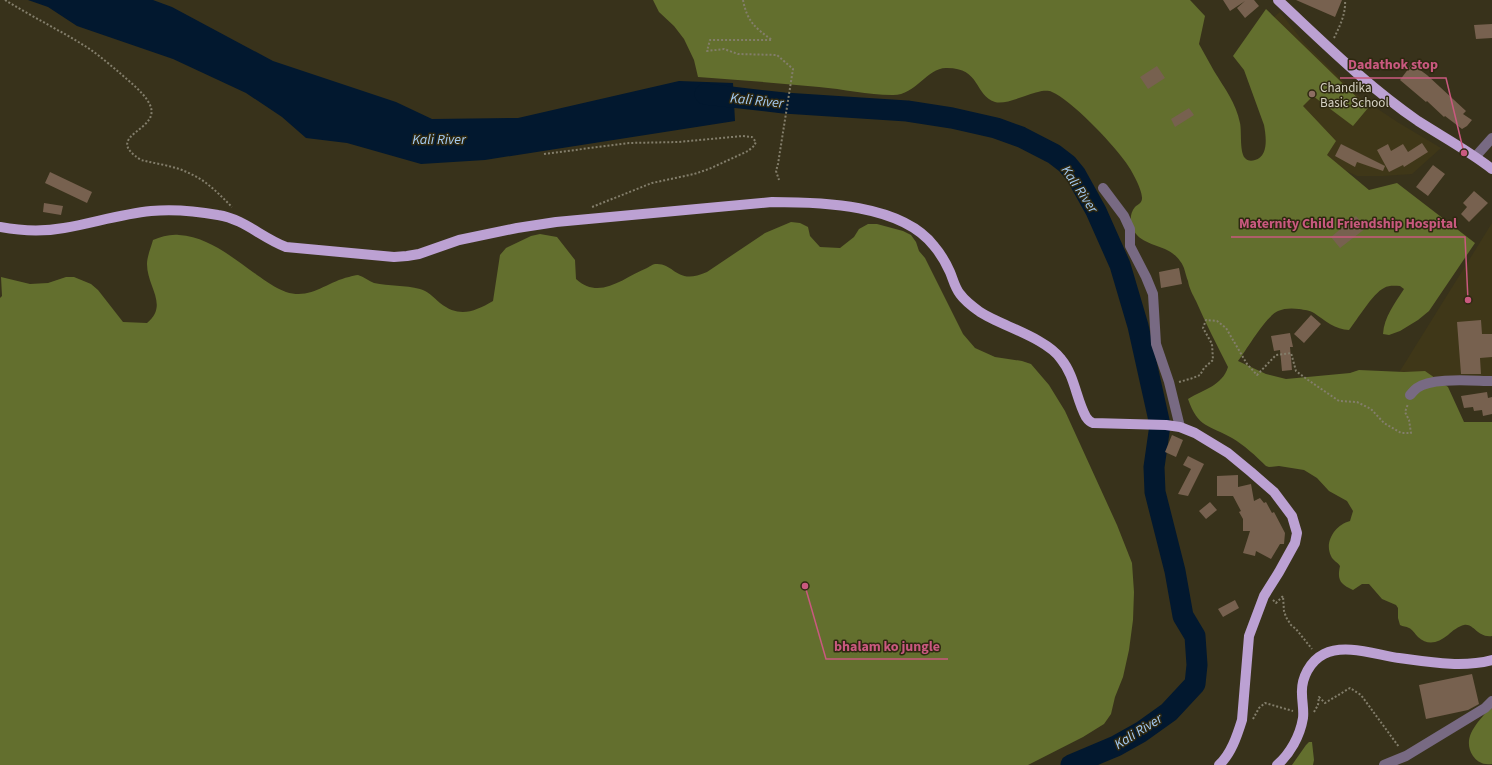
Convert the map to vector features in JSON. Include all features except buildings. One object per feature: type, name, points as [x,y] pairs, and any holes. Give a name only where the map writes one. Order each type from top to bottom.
[{"type":"main road","points":[[1278,0],[1372,86],[1418,121],[1476,156],[1492,169]]},
{"type":"main road","points":[[0,227],[22,230],[52,229],[118,216],[150,211],[170,210],[220,215],[236,220],[277,244],[286,247],[394,257],[419,254],[480,234],[556,222],[772,202],[802,202],[854,207],[885,215],[920,232],[934,245],[949,270],[960,294],[970,304],[980,312],[1055,351],[1062,359],[1068,370],[1087,418],[1093,423],[1166,425],[1180,427],[1195,433],[1228,454],[1251,472],[1274,492],[1292,516],[1297,533],[1295,543],[1267,592],[1249,636],[1244,704],[1238,733],[1230,750],[1219,765]]},
{"type":"main road","points":[[1277,765],[1295,741],[1302,720],[1302,685],[1310,666],[1319,657],[1329,652],[1348,650],[1398,658],[1451,663],[1478,664],[1492,660]]},
{"type":"street","points":[[1476,156],[1492,138]]},
{"type":"street","points":[[1103,188],[1124,216],[1130,229],[1130,246],[1153,294],[1156,344],[1169,382],[1180,427]]},
{"type":"street","points":[[1410,395],[1416,388],[1425,384],[1453,380],[1492,382]]},
{"type":"street","points":[[1384,765],[1406,756],[1484,708],[1492,701]]},
{"type":"path","points":[[5,0],[85,46],[127,79],[147,100],[150,105],[151,116],[147,123],[127,140],[127,145],[130,152],[140,160],[177,168],[191,174],[210,186],[233,209]]},
{"type":"path","points":[[743,0],[746,13],[753,26],[772,40],[710,40],[707,51],[724,48],[738,54],[777,55],[793,69],[776,171],[779,180]]},
{"type":"path","points":[[1329,48],[1339,28],[1346,8],[1345,0]]},
{"type":"path","points":[[544,154],[629,143],[678,142],[743,136],[752,137],[756,142],[754,146],[748,150],[709,169],[694,174],[652,183],[586,210]]},
{"type":"path","points":[[1175,384],[1200,375],[1204,368],[1214,360],[1212,344],[1203,328],[1206,320],[1217,321],[1226,328],[1247,364],[1256,375],[1276,355],[1291,353],[1296,371],[1308,380],[1339,400],[1357,402],[1371,409],[1384,423],[1401,433],[1411,433],[1409,420],[1405,412],[1410,395]]},
{"type":"path","points":[[1267,592],[1276,603],[1284,596],[1284,611],[1286,617],[1319,657]]},
{"type":"path","points":[[1238,733],[1250,724],[1259,708],[1265,703],[1293,711],[1314,713],[1318,705],[1319,697],[1325,703],[1350,688],[1361,695],[1406,756]]},
{"type":"shaded area","name":"Chandika Basic School","points":[[1280,12],[1305,44],[1361,98],[1441,148],[1412,174],[1357,176],[1340,168],[1326,156],[1245,41]]},
{"type":"shaded area","points":[[1492,223],[1492,377],[1395,379]]},
{"type":"green space","points":[[653,0],[1190,0],[1205,16],[1199,44],[1233,103],[1240,123],[1242,153],[1246,159],[1251,161],[1259,158],[1265,150],[1266,140],[1264,125],[1244,70],[1233,56],[1266,9],[1368,108],[1353,126],[1313,96],[1303,106],[1336,141],[1327,155],[1369,190],[1397,183],[1475,243],[1429,311],[1400,331],[1389,335],[1383,334],[1385,322],[1404,289],[1400,286],[1388,286],[1375,295],[1349,330],[1339,328],[1309,311],[1291,308],[1278,311],[1273,314],[1262,326],[1238,361],[1266,374],[1286,379],[1350,373],[1359,370],[1404,372],[1425,371],[1448,387],[1464,422],[1492,422],[1492,636],[1483,635],[1470,626],[1464,625],[1460,626],[1437,642],[1426,642],[1418,637],[1412,630],[1400,625],[1398,608],[1396,605],[1382,599],[1369,584],[1362,584],[1353,590],[1345,586],[1340,581],[1340,566],[1332,558],[1329,551],[1329,545],[1332,535],[1336,530],[1340,526],[1350,521],[1353,511],[1347,501],[1329,491],[1317,478],[1304,470],[1279,466],[1266,466],[1241,444],[1211,428],[1200,421],[1196,416],[1188,399],[1217,383],[1228,367],[1191,291],[1182,263],[1167,250],[1141,239],[1134,231],[1131,216],[1133,210],[1142,199],[1136,179],[1118,152],[1101,133],[1080,112],[1060,96],[1052,92],[1041,91],[1005,102],[995,102],[988,99],[983,94],[976,82],[966,72],[958,69],[947,68],[933,72],[908,91],[892,95],[698,77],[694,60],[684,39],[674,26],[659,12]]},
{"type":"green space","points":[[791,222],[800,223],[808,227],[810,236],[820,247],[840,248],[854,237],[859,229],[868,224],[877,224],[903,231],[911,235],[916,242],[919,251],[925,258],[963,334],[975,348],[995,357],[1022,361],[1031,364],[1049,385],[1065,411],[1117,525],[1132,563],[1134,592],[1133,620],[1129,650],[1123,677],[1115,697],[1111,714],[1104,724],[1083,737],[1028,765],[0,765],[1,277],[30,284],[48,283],[66,277],[74,277],[91,284],[98,290],[123,322],[147,323],[153,316],[157,302],[147,264],[148,255],[153,240],[169,235],[179,235],[211,244],[230,255],[271,284],[286,292],[303,294],[341,279],[358,275],[374,283],[423,290],[447,308],[454,311],[466,312],[479,308],[493,301],[500,255],[506,248],[531,236],[540,234],[557,237],[575,260],[576,279],[585,285],[594,288],[603,288],[655,264],[667,266],[682,275],[696,276],[707,272],[765,233]]},
{"type":"green space","points":[[1492,705],[1492,764],[1486,764],[1479,762],[1473,756],[1469,742],[1470,735],[1478,722]]},
{"type":"green space","points":[[1309,742],[1312,742],[1314,760],[1313,765],[1292,765],[1306,745]]},
{"type":"water","points":[[28,0],[153,0],[172,7],[273,61],[396,102],[432,119],[518,118],[679,81],[733,83],[735,121],[485,160],[421,164],[347,143],[306,138],[282,117],[246,93],[173,59],[77,26],[48,7]]},
{"type":"waterway","name":"Kali River","points":[[705,94],[784,103],[907,111],[952,118],[996,128],[1021,137],[1054,154],[1067,164],[1076,175],[1096,211],[1120,265],[1138,326],[1160,425],[1154,467],[1155,492],[1175,571],[1183,616],[1195,636],[1197,665],[1195,684],[1169,712],[1141,732],[1116,746],[1071,765]]},
{"type":"place","name":"Chandika Basic School","points":[[1312,94]]},
{"type":"place","name":"Dadathok stop","points":[[1464,153]]},
{"type":"place","name":"Maternity Child Friendship Hospital","points":[[1468,300]]},
{"type":"place","name":"bhalam ko jungle","points":[[805,586]]}]
